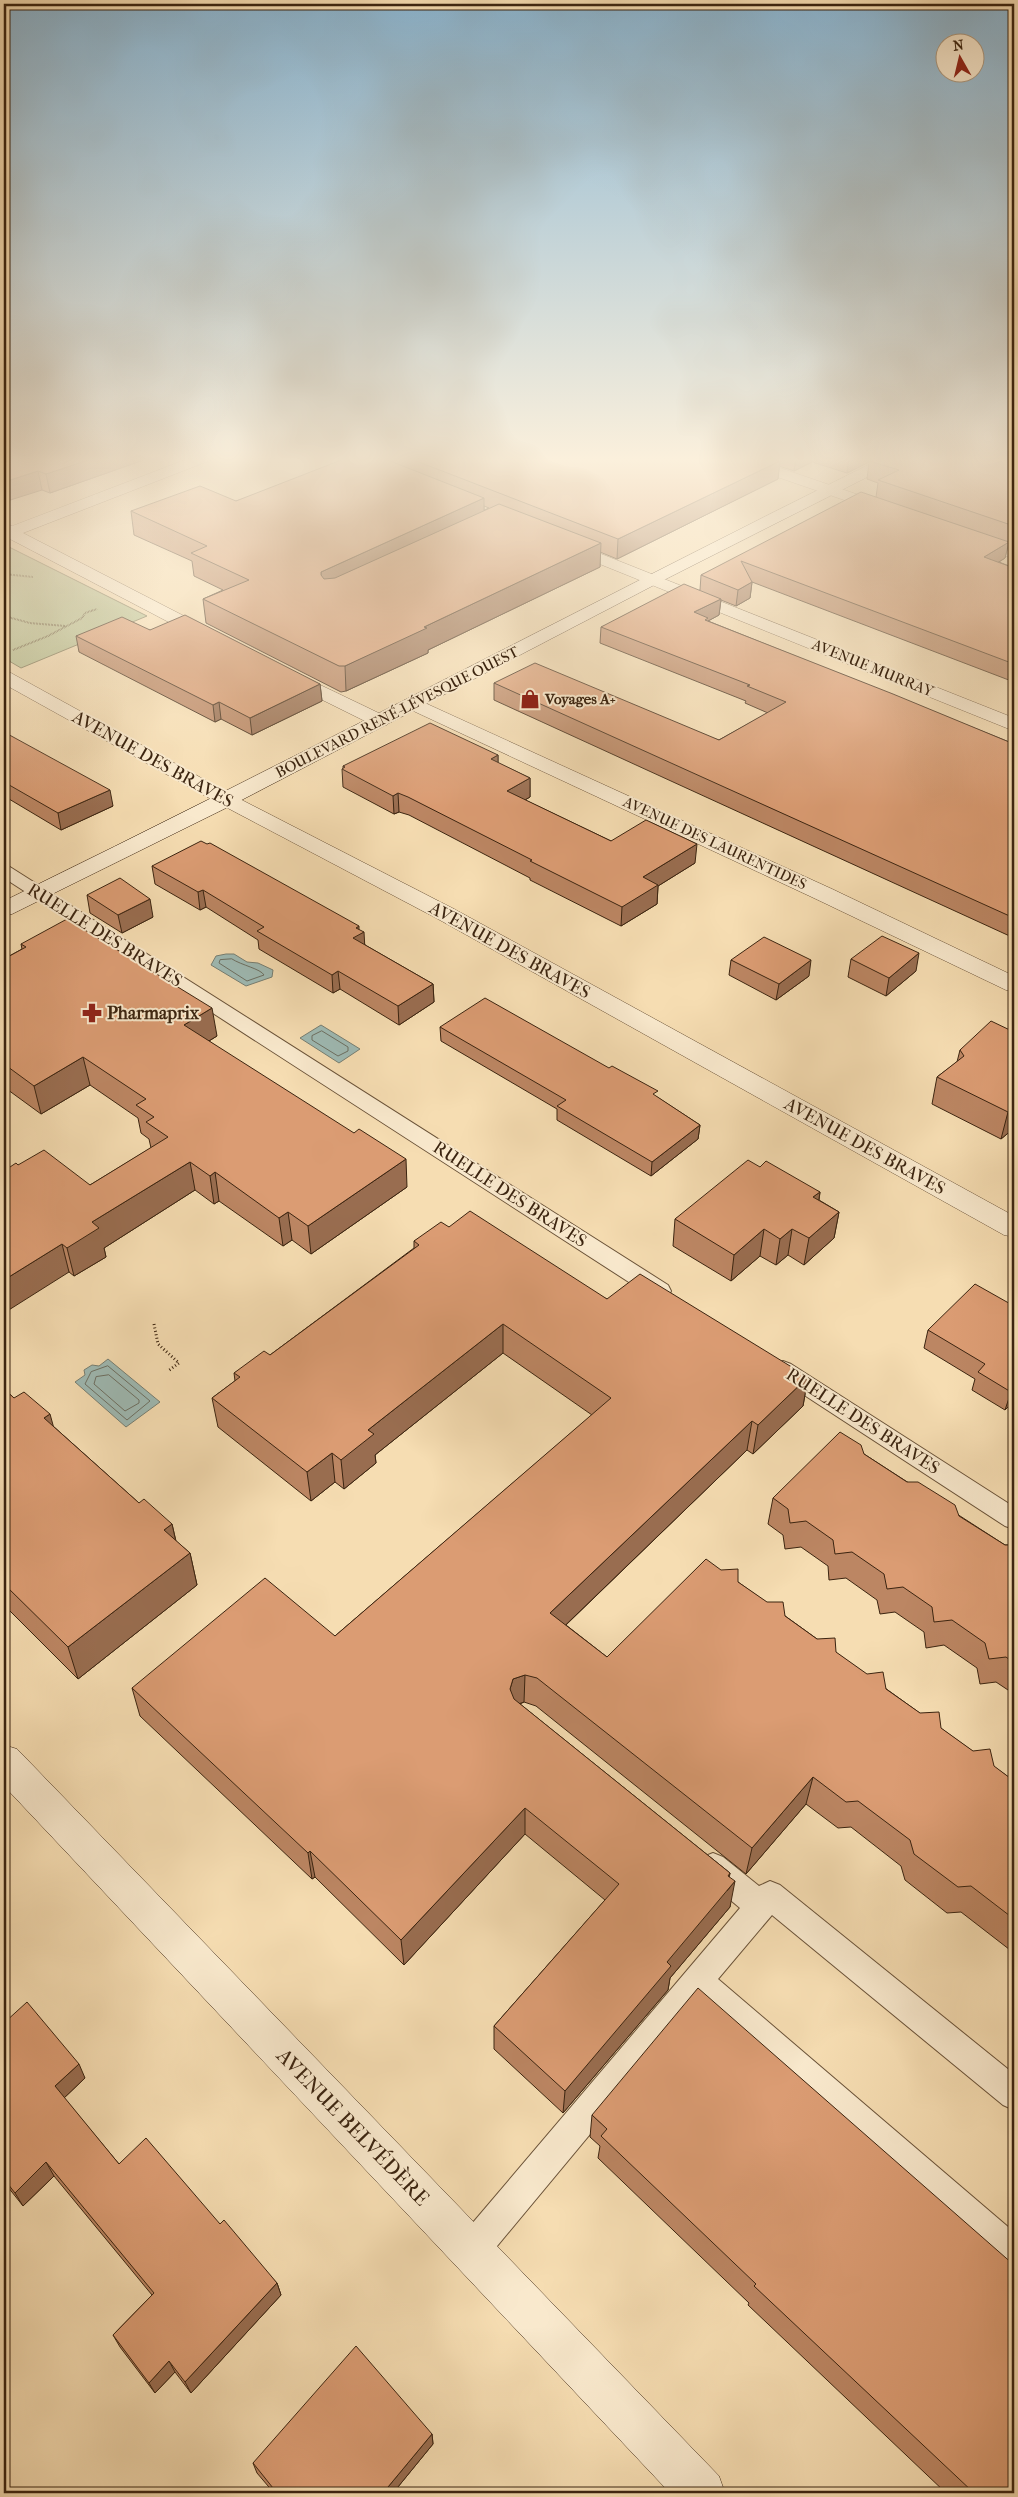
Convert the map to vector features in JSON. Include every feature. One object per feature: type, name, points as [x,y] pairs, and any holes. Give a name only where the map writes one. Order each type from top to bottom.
[{"type":"street","points":[[87,574],[229,646]]},
{"type":"street","name":"AVENUE MURRAY","points":[[638,574],[1014,725]]},
{"type":"street","name":"BOULEVARD RENÉ-LÉVESQUE OUEST","points":[[4,909],[227,800],[663,574]]},
{"type":"street","points":[[272,667],[380,722]]},
{"type":"street","name":"AVENUE DES BRAVES","points":[[4,677],[227,800],[446,914],[1014,1228]]},
{"type":"street","name":"AVENUE DES LAURENTIDES","points":[[414,704],[824,894],[1014,985]]},
{"type":"street","name":"AVENUE BELVÉDÈRE","points":[[4,1761],[702,2493]]},
{"type":"lane","name":"RUELLE DES BRAVES","points":[[4,871],[673,1299]]},
{"type":"lane","name":"RUELLE DES BRAVES","points":[[765,1358],[1014,1519]]},
{"type":"lane","points":[[693,1851],[761,1906]]},
{"type":"lane","points":[[471,2251],[770,1894],[1014,2094]]},
{"type":"lane","points":[[697,1981],[1014,2254]]},
{"type":"path","points":[[10,651],[48,636],[82,618],[85,613],[133,597]]},
{"type":"path","points":[[4,616],[30,623],[66,626]]},
{"type":"path","points":[[154,1324],[158,1344],[179,1363],[168,1372]]},
{"type":"green space","points":[[4,574],[62,574],[147,616],[21,668],[4,658]]},
{"type":"water","points":[[234,954],[247,962],[258,963],[273,970],[272,977],[246,986],[211,965],[216,956]]},
{"type":"water","points":[[321,1025],[360,1049],[339,1063],[300,1038]]},
{"type":"water","points":[[108,1359],[160,1402],[126,1427],[75,1382],[85,1375],[84,1370],[92,1365],[99,1366]]},
{"type":"building","points":[[235,574],[321,574],[324,579],[335,578],[345,574],[537,574],[345,666],[339,666],[203,599],[249,580]]},
{"type":"building","points":[[748,574],[752,582],[738,590],[701,575]]},
{"type":"building","points":[[774,574],[1014,574],[1014,664]]},
{"type":"building","points":[[684,584],[721,599],[694,612],[708,618],[705,620],[1014,744],[1014,918],[494,683],[535,663],[719,740],[786,702],[747,686],[750,685],[601,627]]},
{"type":"building","points":[[185,615],[320,684],[250,718],[219,702],[213,705],[76,636],[122,617],[150,630]]},
{"type":"building","points":[[430,723],[498,755],[491,759],[530,778],[507,791],[611,841],[646,820],[697,844],[643,877],[658,885],[622,907],[408,797],[398,793],[393,796],[342,769],[345,767],[343,766]]},
{"type":"building","points":[[4,732],[110,790],[58,813],[4,782]]},
{"type":"building","points":[[201,841],[207,844],[210,843],[359,926],[356,928],[364,932],[353,938],[433,984],[398,1006],[338,971],[332,975],[257,931],[264,927],[203,890],[198,892],[152,866]]},
{"type":"building","points":[[120,878],[150,899],[118,915],[87,895]]},
{"type":"building","points":[[67,919],[212,1008],[184,1025],[354,1133],[359,1129],[406,1159],[308,1226],[288,1212],[279,1218],[215,1172],[210,1176],[190,1162],[92,1222],[99,1228],[67,1248],[62,1244],[4,1280],[4,1171],[16,1163],[18,1165],[44,1150],[90,1185],[168,1137],[146,1122],[154,1117],[136,1105],[146,1099],[83,1057],[34,1086],[4,1064],[4,959],[26,947],[21,944]]},
{"type":"building","points":[[882,936],[919,953],[889,978],[851,959]]},
{"type":"building","points":[[764,937],[811,960],[779,984],[731,960]]},
{"type":"building","points":[[485,998],[609,1068],[612,1066],[658,1091],[653,1094],[700,1125],[652,1162],[557,1106],[566,1100],[440,1027]]},
{"type":"building","points":[[991,1021],[1014,1032],[1014,1107],[1008,1112],[937,1077],[964,1056],[960,1050]]},
{"type":"building","points":[[748,1160],[760,1167],[766,1161],[820,1192],[813,1197],[839,1212],[809,1238],[792,1229],[780,1239],[764,1229],[734,1255],[675,1219]]},
{"type":"building","points":[[470,1211],[607,1299],[640,1274],[808,1377],[758,1425],[752,1421],[550,1613],[607,1657],[706,1559],[721,1570],[738,1569],[738,1582],[767,1602],[783,1602],[785,1616],[817,1639],[835,1638],[836,1652],[867,1674],[883,1672],[886,1689],[920,1713],[939,1712],[941,1728],[973,1751],[990,1749],[994,1766],[1014,1781],[1014,1919],[971,1886],[958,1887],[914,1854],[910,1840],[858,1801],[846,1802],[813,1777],[752,1848],[537,1678],[525,1675],[513,1679],[510,1689],[514,1699],[730,1873],[728,1876],[735,1881],[667,1962],[671,1966],[565,2091],[494,2026],[619,1884],[525,1808],[401,1940],[310,1851],[308,1853],[132,1688],[265,1578],[335,1636],[611,1398],[503,1324],[368,1430],[374,1434],[341,1460],[332,1453],[307,1472],[212,1398],[240,1377],[234,1373],[264,1351],[270,1355],[419,1245],[414,1241],[441,1222],[449,1227]]},
{"type":"building","points":[[975,1284],[1014,1306],[1014,1388],[1011,1392],[978,1372],[985,1364],[928,1330]]},
{"type":"building","points":[[4,1389],[14,1398],[24,1392],[50,1414],[44,1418],[139,1503],[144,1499],[172,1524],[164,1530],[190,1553],[68,1647],[4,1584]]},
{"type":"building","points":[[840,1432],[861,1445],[864,1454],[907,1482],[918,1482],[955,1505],[959,1516],[1005,1545],[1014,1545],[1014,1663],[1006,1657],[989,1659],[985,1643],[952,1620],[934,1622],[932,1607],[903,1587],[887,1589],[884,1574],[852,1552],[835,1554],[833,1540],[806,1521],[790,1523],[788,1509],[773,1498]]},
{"type":"building","points":[[698,1988],[1014,2265],[1014,2493],[974,2493],[754,2286],[756,2284],[601,2136],[607,2129],[592,2115]]},
{"type":"building","points":[[27,2002],[79,2064],[55,2086],[119,2164],[146,2138],[220,2224],[224,2220],[277,2283],[185,2382],[169,2361],[149,2383],[113,2335],[154,2293],[46,2162],[15,2193],[4,2179],[4,2023]]},
{"type":"building","points":[[356,2346],[432,2434],[383,2493],[277,2493],[253,2463]]},
{"type":"place","name":"Voyages A+","points":[[530,699]]},
{"type":"place","name":"Pharmaprix","points":[[92,1013]]}]
